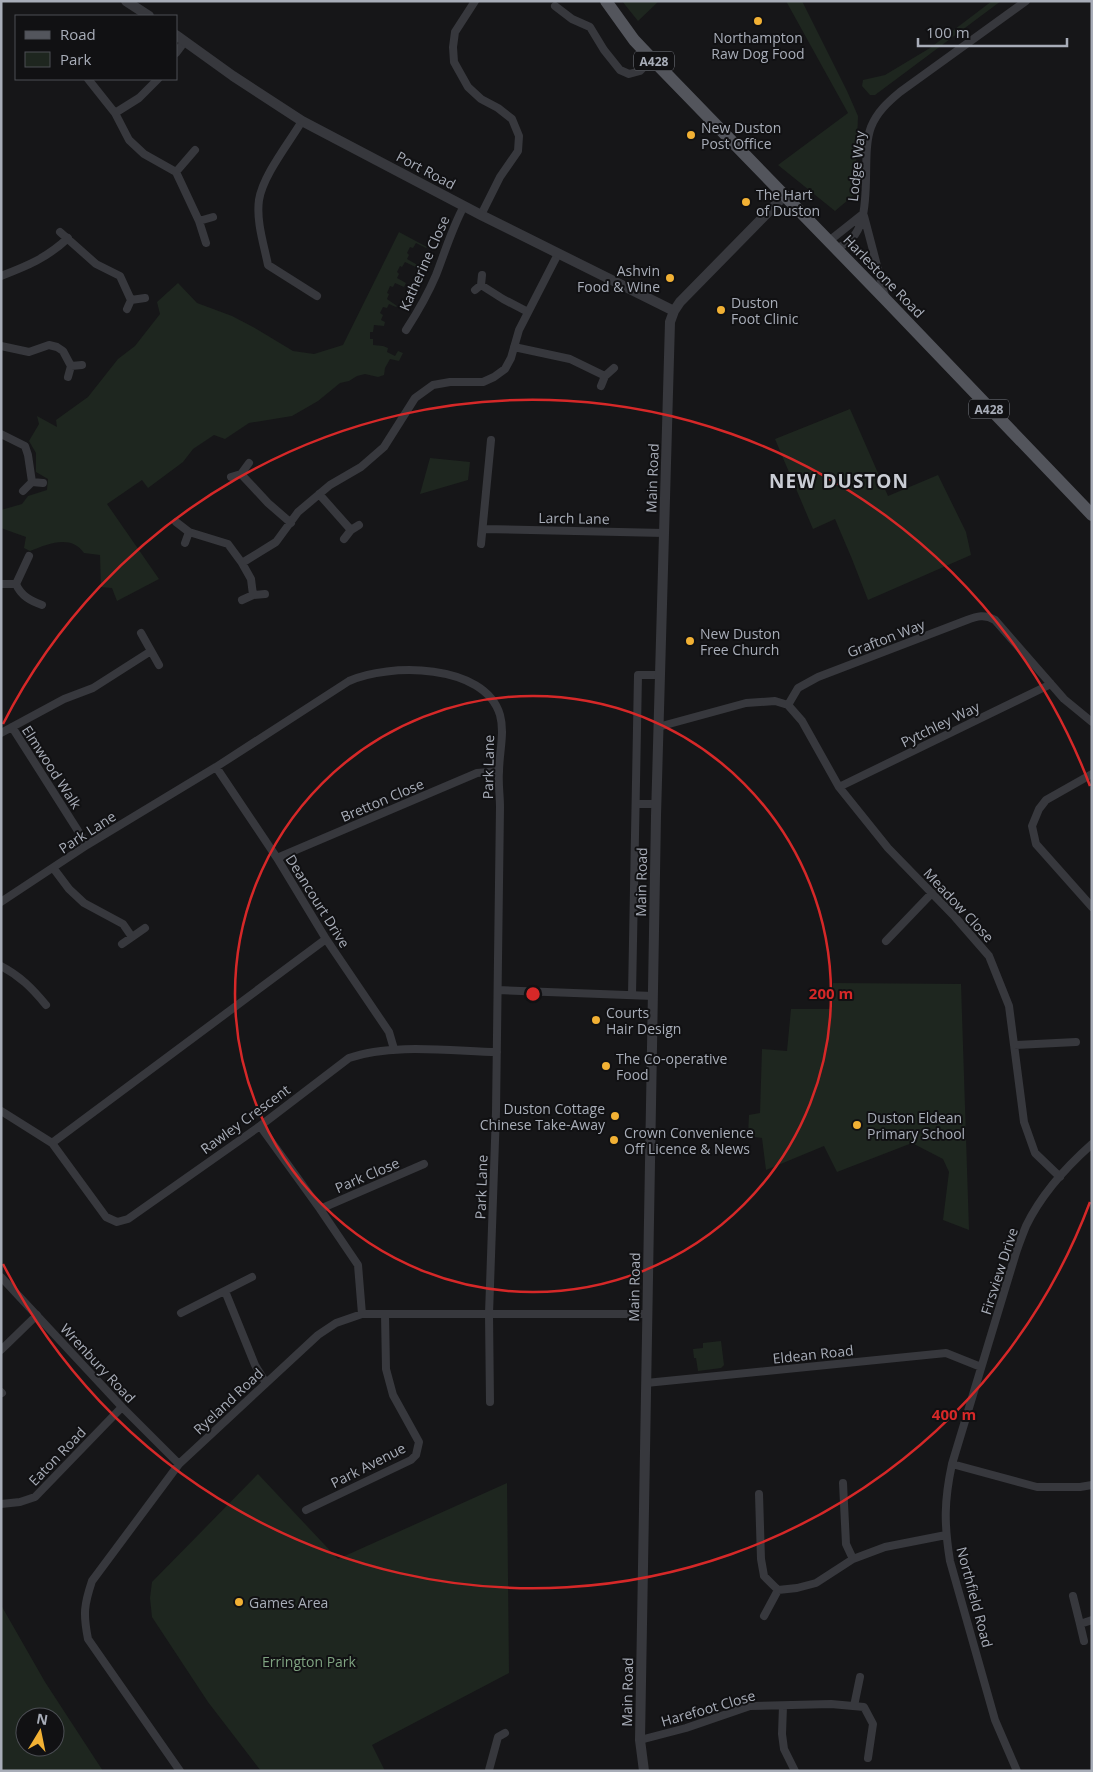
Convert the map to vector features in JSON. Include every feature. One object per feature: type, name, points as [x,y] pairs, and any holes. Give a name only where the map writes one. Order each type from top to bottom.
[{"type":"main road","name":"Harlestone Road","points":[[606,1],[634,40],[652,60],[887,301],[1092,516]]},
{"type":"street","points":[[126,1],[147,15]]},
{"type":"street","points":[[475,1],[455,32],[454,62],[468,87],[481,99],[498,108],[512,119],[519,136],[518,151],[500,177],[481,215]]},
{"type":"street","name":"Lodge Way","points":[[832,245],[864,214],[868,140],[876,117],[884,106],[900,92],[1026,1]]},
{"type":"street","points":[[555,6],[572,19],[590,27],[604,50],[620,70],[629,74],[640,71],[652,60]]},
{"type":"street","name":"Port Road","points":[[181,38],[233,76],[302,121],[481,215],[674,311]]},
{"type":"street","points":[[89,80],[115,113],[129,140],[144,154],[176,172],[199,221],[206,243]]},
{"type":"street","points":[[115,113],[139,98],[157,80]]},
{"type":"street","points":[[302,121],[268,175],[262,189],[259,201],[260,232],[268,265],[317,296]]},
{"type":"street","points":[[176,172],[195,150]]},
{"type":"street","points":[[674,311],[712,269],[784,196]]},
{"type":"street","name":"Katherine Close","points":[[406,330],[435,277],[452,228],[464,206]]},
{"type":"street","points":[[832,245],[843,246],[860,227],[864,214]]},
{"type":"street","points":[[864,214],[887,301]]},
{"type":"street","points":[[199,221],[213,217]]},
{"type":"street","points":[[60,232],[96,264],[120,276],[131,300],[127,309]]},
{"type":"street","points":[[1,276],[36,262],[60,246],[68,238]]},
{"type":"street","points":[[242,563],[276,542],[298,512],[330,485],[378,454],[415,398],[420,394],[433,385],[450,382],[483,382],[505,369],[511,358],[519,330],[558,254]]},
{"type":"street","points":[[482,275],[478,287],[528,312]]},
{"type":"street","points":[[131,300],[145,298]]},
{"type":"street","name":"Main Road","points":[[644,1771],[640,1740],[656,804],[669,339],[670,322],[674,311]]},
{"type":"street","points":[[1,346],[29,352],[49,345],[57,347],[64,351],[71,366],[68,377]]},
{"type":"street","points":[[514,347],[545,352],[570,359],[604,376]]},
{"type":"street","points":[[71,366],[82,365]]},
{"type":"street","points":[[601,386],[604,376],[614,368]]},
{"type":"street","points":[[1,434],[25,446],[32,482]]},
{"type":"street","points":[[481,544],[492,440]]},
{"type":"street","points":[[231,477],[241,474],[249,463]]},
{"type":"street","points":[[241,474],[268,503],[291,523]]},
{"type":"street","points":[[32,482],[43,483]]},
{"type":"street","points":[[23,491],[32,482]]},
{"type":"street","points":[[319,494],[351,530]]},
{"type":"street","points":[[176,522],[189,532],[228,544],[251,579],[253,595]]},
{"type":"street","points":[[344,539],[351,530],[359,525]]},
{"type":"street","name":"Larch Lane","points":[[483,528],[664,533]]},
{"type":"street","points":[[185,544],[189,532]]},
{"type":"street","points":[[29,556],[16,584],[19,591],[25,596],[42,605]]},
{"type":"street","points":[[1,584],[16,584]]},
{"type":"street","points":[[242,600],[253,595],[265,594]]},
{"type":"street","name":"Grafton Way","points":[[788,704],[798,688],[818,678],[978,616],[988,616],[995,620],[1064,699],[1092,722]]},
{"type":"street","points":[[141,633],[159,665]]},
{"type":"street","points":[[1,733],[64,699],[93,688],[151,651]]},
{"type":"street","name":"Park Lane","points":[[1,902],[54,869],[87,845],[216,767],[358,677],[425,670],[454,675],[468,681],[490,697],[498,708],[501,717],[502,735],[498,771],[500,807],[498,990],[489,1314],[490,1402]]},
{"type":"street","name":"Main Road","points":[[632,995],[638,675],[659,676]]},
{"type":"street","name":"Pytchley Way","points":[[839,787],[1051,684]]},
{"type":"street","points":[[658,727],[746,704],[775,701],[788,704]]},
{"type":"street","name":"Meadow Close","points":[[788,704],[802,721],[839,787],[888,848],[990,956],[1010,1006],[1024,1122],[1034,1153],[1060,1177]]},
{"type":"street","name":"Elmwood Walk","points":[[12,727],[87,845]]},
{"type":"street","name":"Deancourt Drive","points":[[216,767],[277,858],[326,939],[389,1032],[394,1049]]},
{"type":"street","name":"Bretton Close","points":[[277,858],[477,773],[498,771]]},
{"type":"street","points":[[1092,774],[1046,800],[1039,809],[1032,826],[1036,844],[1092,907]]},
{"type":"street","points":[[636,804],[656,804]]},
{"type":"street","points":[[54,869],[69,889],[84,903],[123,924],[132,936]]},
{"type":"street","points":[[886,941],[932,893]]},
{"type":"street","points":[[122,944],[145,928]]},
{"type":"street","points":[[52,1143],[326,939]]},
{"type":"street","points":[[1,966],[18,975],[30,985],[46,1005]]},
{"type":"street","points":[[498,990],[653,996]]},
{"type":"street","points":[[1014,1044],[1076,1042]]},
{"type":"street","name":"Rawley Crescent","points":[[1,1111],[52,1143],[103,1213],[112,1221],[117,1222],[128,1219],[260,1126],[349,1058],[364,1052],[394,1049],[497,1052]]},
{"type":"street","points":[[260,1126],[358,1265],[362,1314]]},
{"type":"street","name":"Firsview Drive","points":[[981,1367],[1023,1234],[1040,1202],[1060,1177],[1092,1144]]},
{"type":"street","name":"Park Close","points":[[320,1209],[424,1164]]},
{"type":"street","name":"Wrenbury Road","points":[[1,1277],[122,1407],[179,1464]]},
{"type":"street","points":[[181,1313],[252,1277]]},
{"type":"street","points":[[225,1291],[254,1365],[266,1383]]},
{"type":"street","name":"Ryeland Road","points":[[180,1771],[88,1639],[84,1620],[85,1602],[92,1581],[179,1464],[318,1336],[336,1323],[362,1314],[647,1314]]},
{"type":"street","name":"Park Avenue","points":[[306,1510],[411,1460],[418,1449],[419,1442],[393,1395],[386,1369],[385,1314]]},
{"type":"street","points":[[1,1350],[37,1316]]},
{"type":"street","name":"Eldean Road","points":[[646,1383],[946,1353],[981,1367]]},
{"type":"street","name":"Northfield Road","points":[[981,1367],[952,1464],[945,1508],[946,1535],[950,1561],[996,1720],[1017,1771]]},
{"type":"street","name":"Eaton Road","points":[[1,1504],[20,1502],[36,1497],[122,1407]]},
{"type":"street","points":[[952,1464],[1038,1487],[1080,1487],[1092,1485]]},
{"type":"street","points":[[843,1482],[846,1544],[853,1559]]},
{"type":"street","points":[[759,1494],[761,1559],[764,1576],[778,1590]]},
{"type":"street","points":[[778,1590],[798,1588],[816,1583],[853,1559],[885,1547],[946,1535]]},
{"type":"street","points":[[764,1616],[778,1590]]},
{"type":"street","points":[[1073,1596],[1084,1641]]},
{"type":"street","points":[[1080,1624],[1092,1620]]},
{"type":"street","points":[[860,1677],[854,1706],[864,1707],[873,1724],[868,1758]]},
{"type":"street","name":"Harefoot Close","points":[[640,1740],[686,1728],[750,1706],[764,1704],[783,1706],[831,1704],[854,1706]]},
{"type":"street","points":[[783,1706],[782,1734],[784,1748],[795,1771]]},
{"type":"street","points":[[487,1770],[498,1736],[505,1733]]},
{"type":"green space","points":[[622,1],[659,1],[638,21]]},
{"type":"green space","points":[[786,1],[802,1],[858,116],[855,194],[835,211],[778,165],[848,113]]},
{"type":"green space","points":[[992,1],[1001,1],[875,95],[870,95],[862,86],[863,80],[885,75],[930,48]]},
{"type":"green space","points":[[399,232],[427,247],[416,243],[413,248],[410,247],[407,259],[421,267],[420,269],[405,262],[402,267],[400,266],[397,278],[406,283],[404,287],[395,283],[393,287],[390,286],[387,293],[389,294],[387,299],[397,306],[389,304],[387,308],[383,307],[380,313],[383,315],[381,320],[385,322],[384,326],[374,325],[373,332],[370,332],[370,339],[373,339],[373,345],[388,348],[387,352],[395,356],[398,351],[403,353],[399,361],[390,359],[385,368],[384,375],[378,377],[365,374],[340,383],[318,401],[292,416],[249,423],[225,439],[214,435],[193,449],[183,462],[148,488],[142,480],[107,504],[159,579],[117,601],[112,588],[101,587],[100,555],[84,553],[79,547],[66,542],[59,542],[30,551],[24,548],[26,537],[1,528],[1,510],[22,504],[28,496],[47,490],[48,479],[36,472],[36,453],[29,441],[39,424],[37,416],[57,427],[56,420],[88,397],[118,359],[135,346],[160,314],[157,302],[178,283],[197,303],[232,316],[293,351],[314,354],[343,345]]},
{"type":"green space","points":[[850,409],[888,496],[938,475],[966,532],[971,555],[868,600],[835,519],[813,529],[775,439]]},
{"type":"green space","points":[[430,458],[470,462],[468,480],[420,494]]},
{"type":"green space","points":[[833,983],[961,984],[969,1230],[943,1220],[949,1172],[943,1159],[912,1143],[837,1172],[824,1146],[766,1170],[762,1138],[748,1136],[749,1115],[760,1113],[762,1049],[787,1051],[791,1009],[832,1009]]},
{"type":"green space","points":[[721,1341],[724,1365],[721,1368],[698,1371],[693,1349],[703,1348],[703,1343]]},
{"type":"green space","name":"Errington Park","points":[[258,1474],[338,1559],[507,1483],[509,1673],[372,1745],[385,1771],[261,1771],[208,1702],[152,1617],[150,1598],[152,1582]]},
{"type":"green space","points":[[1,1605],[61,1707],[15,1707],[15,1757],[65,1757],[65,1713],[103,1771],[1,1771]]},
{"type":"place","name":"Northampton Raw Dog Food","points":[[758,21]]},
{"type":"place","name":"New Duston Post Office","points":[[691,135]]},
{"type":"place","name":"The Hart of Duston","points":[[746,202]]},
{"type":"place","name":"Ashvin Food & Wine","points":[[670,278]]},
{"type":"place","name":"Duston Foot Clinic","points":[[721,310]]},
{"type":"place","name":"New Duston Free Church","points":[[690,641]]},
{"type":"place","name":"Courts Hair Design","points":[[596,1020]]},
{"type":"place","name":"The Co-operative Food","points":[[606,1066]]},
{"type":"place","name":"Duston Cottage Chinese Take-Away","points":[[615,1116]]},
{"type":"place","name":"Duston Eldean Primary School","points":[[857,1125]]},
{"type":"place","name":"Crown Convenience Off Licence & News","points":[[614,1140]]},
{"type":"place","name":"Games Area","points":[[239,1602]]},
{"type":"district","name":"NEW DUSTON","points":[[839,481]]}]
